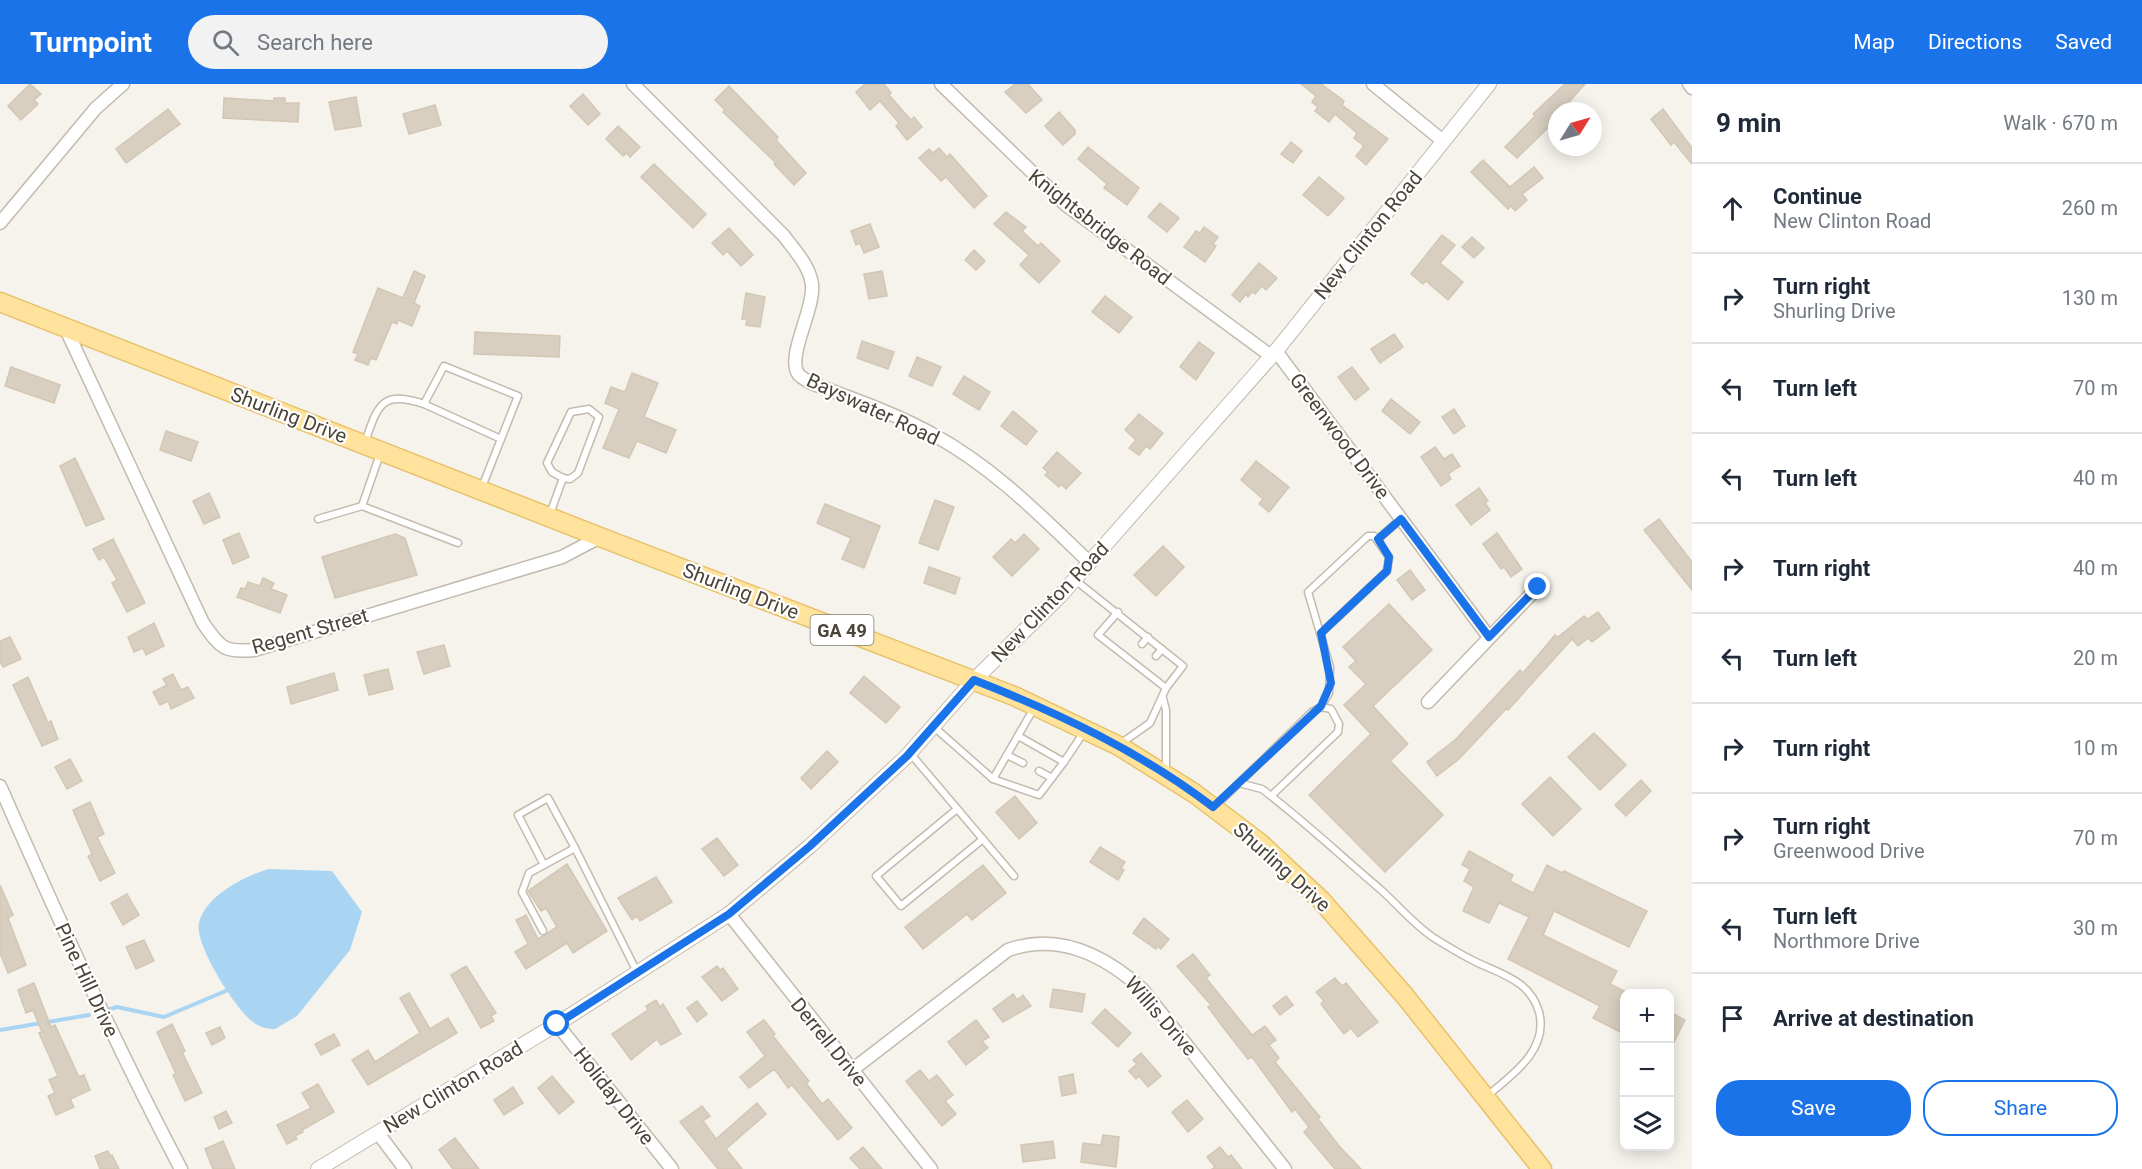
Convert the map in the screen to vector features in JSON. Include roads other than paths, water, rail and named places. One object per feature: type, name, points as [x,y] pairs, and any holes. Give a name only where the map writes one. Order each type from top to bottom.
[{"type":"main road","name":"Shurling Drive","points":[[0,302],[548,517],[974,680],[1035,705],[1119,746],[1166,774],[1213,807],[1260,843],[1322,900],[1405,996],[1542,1169]]},
{"type":"street","points":[[0,223],[96,108],[123,84]]},
{"type":"street","name":"Bayswater Road","points":[[633,84],[784,236],[805,264],[812,282],[813,300],[794,362],[799,375],[811,383],[933,434],[976,461],[1014,490],[1089,562]]},
{"type":"street","name":"Knightsbridge Road","points":[[941,84],[1066,205],[1274,353]]},
{"type":"street","points":[[1373,84],[1443,141]]},
{"type":"street","name":"New Clinton Road","points":[[318,1169],[557,1024],[729,914],[810,846],[910,753],[974,680],[1074,580],[1274,353],[1489,84]]},
{"type":"street","points":[[1689,84],[1692,88]]},
{"type":"street","name":"Regent Street","points":[[65,327],[203,623],[218,643],[226,649],[236,652],[266,646],[562,557],[600,537]]},
{"type":"street","name":"Greenwood Drive","points":[[1274,353],[1489,637]]},
{"type":"street","points":[[1428,702],[1538,587]]},
{"type":"street","name":"Pine Hill Drive","points":[[0,786],[84,976],[181,1169]]},
{"type":"street","name":"Derrell Drive","points":[[729,914],[931,1169]]},
{"type":"street","name":"Willis Drive","points":[[852,1070],[1008,950],[1035,943],[1071,947],[1101,958],[1123,972],[1142,990],[1285,1169]]},
{"type":"street","name":"Holiday Drive","points":[[557,1024],[672,1169]]},
{"type":"street","points":[[378,1132],[405,1169]]},
{"type":"lane","points":[[424,404],[444,366],[518,396],[480,490]]},
{"type":"lane","points":[[362,506],[373,448],[375,413],[380,405],[389,398],[405,398],[424,404],[501,439]]},
{"type":"lane","points":[[589,409],[599,417],[578,473],[570,479],[563,478],[552,472],[548,462],[571,412],[589,409]]},
{"type":"lane","points":[[548,517],[563,478]]},
{"type":"lane","points":[[318,519],[362,506],[458,543]]},
{"type":"lane","points":[[1378,539],[1401,519]]},
{"type":"lane","points":[[1213,807],[1321,706],[1331,683],[1321,633],[1308,592],[1368,536],[1374,536],[1389,557],[1387,571],[1321,633]]},
{"type":"lane","points":[[1074,580],[1118,612],[1184,666],[1166,688],[1150,723],[1119,746]]},
{"type":"lane","points":[[1118,612],[1098,635],[1130,656],[1166,688]]},
{"type":"lane","points":[[1128,631],[1133,625]]},
{"type":"lane","points":[[1142,644],[1149,637]]},
{"type":"lane","points":[[1156,656],[1162,649]]},
{"type":"lane","points":[[1163,698],[1166,711],[1166,774]]},
{"type":"lane","points":[[993,779],[1035,705]]},
{"type":"lane","points":[[1271,796],[1338,732],[1337,717],[1331,710],[1321,706]]},
{"type":"lane","points":[[933,726],[993,779],[1040,795],[1085,729]]},
{"type":"lane","points":[[1018,736],[1064,762]]},
{"type":"lane","points":[[910,753],[1014,876]]},
{"type":"lane","points":[[1007,755],[1023,763]]},
{"type":"lane","points":[[1039,771],[1052,778]]},
{"type":"lane","points":[[1239,783],[1254,785],[1271,796],[1431,936],[1475,962],[1505,974],[1530,994],[1539,1014],[1540,1029],[1534,1049],[1523,1066],[1485,1098]]},
{"type":"lane","points":[[544,865],[518,815],[548,798],[637,972]]},
{"type":"lane","points":[[957,809],[876,876],[901,906],[983,839]]},
{"type":"lane","points":[[543,931],[522,892],[529,873],[575,848]]},
{"type":"water","points":[[269,869],[332,871],[362,912],[350,950],[297,1016],[275,1029],[255,1024],[237,1004],[209,960],[199,933],[199,923],[203,913],[217,896],[237,882]]},
{"type":"waterway","points":[[110,1009],[117,1007],[164,1017],[228,990]]},
{"type":"waterway","points":[[0,1030],[89,1015]]}]
